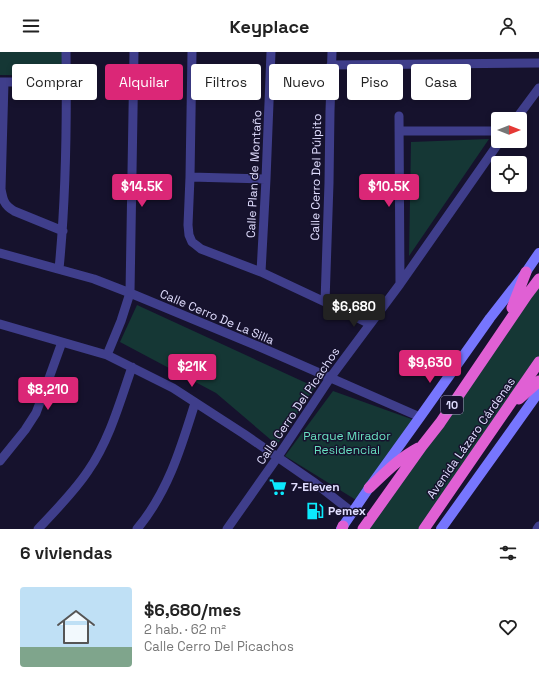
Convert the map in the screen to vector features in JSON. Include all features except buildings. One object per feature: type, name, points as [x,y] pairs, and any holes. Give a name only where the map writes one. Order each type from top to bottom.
[{"type":"highway","points":[[504,330],[526,272]]},
{"type":"highway","name":"10","points":[[363,529],[440,423],[539,279]]},
{"type":"highway","name":"Avenida Lázaro Cárdenas","points":[[424,529],[539,362]]},
{"type":"highway","points":[[505,412],[539,381]]},
{"type":"highway","points":[[369,488],[407,454],[422,446]]},
{"type":"main road","points":[[342,528],[490,318],[539,253]]},
{"type":"main road","points":[[441,529],[539,392]]},
{"type":"street","points":[[66,52],[66,64]]},
{"type":"street","points":[[107,355],[121,321],[130,293],[134,52]]},
{"type":"street","points":[[192,52],[189,235],[192,242],[208,251],[261,272],[370,324]]},
{"type":"street","name":"Calle Plan de Montaño","points":[[261,272],[271,52]]},
{"type":"street","name":"Calle Cerro Del Púlpito","points":[[331,64],[332,52]]},
{"type":"street","points":[[339,65],[539,63]]},
{"type":"street","points":[[2,82],[1,189],[4,203],[14,211],[63,231]]},
{"type":"street","points":[[521,112],[539,88]]},
{"type":"street","points":[[59,269],[63,231],[66,100]]},
{"type":"street","name":"Calle Cerro Del Púlpito","points":[[325,302],[330,100]]},
{"type":"street","points":[[399,116],[400,284]]},
{"type":"street","points":[[399,132],[491,131]]},
{"type":"street","name":"Calle Cerro Del Picachos","points":[[227,529],[277,458],[330,378],[400,284],[495,148]]},
{"type":"street","points":[[190,178],[266,179]]},
{"type":"street","name":"Calle Cerro De La Silla","points":[[0,253],[59,269],[130,293],[260,347],[420,418]]},
{"type":"street","points":[[0,324],[107,355],[173,388],[244,434],[352,512]]},
{"type":"street","points":[[0,461],[25,430],[36,413],[62,342]]},
{"type":"street","points":[[38,529],[67,498],[88,471],[108,436],[132,367]]},
{"type":"street","points":[[137,529],[166,486],[181,450],[195,403]]},
{"type":"green space","points":[[0,52],[63,52],[62,64],[12,64],[12,75],[0,75]]},
{"type":"green space","points":[[489,139],[409,256],[411,142]]},
{"type":"green space","points":[[539,283],[539,369],[422,529],[366,529]]},
{"type":"green space","points":[[137,305],[315,387],[277,445],[216,393],[120,342]]},
{"type":"green space","name":"Parque Mirador Residencial","points":[[333,391],[414,420],[356,500],[285,456]]},
{"type":"place","name":"7-Eleven","points":[[278,487]]},
{"type":"place","name":"Pemex","points":[[315,511]]}]
